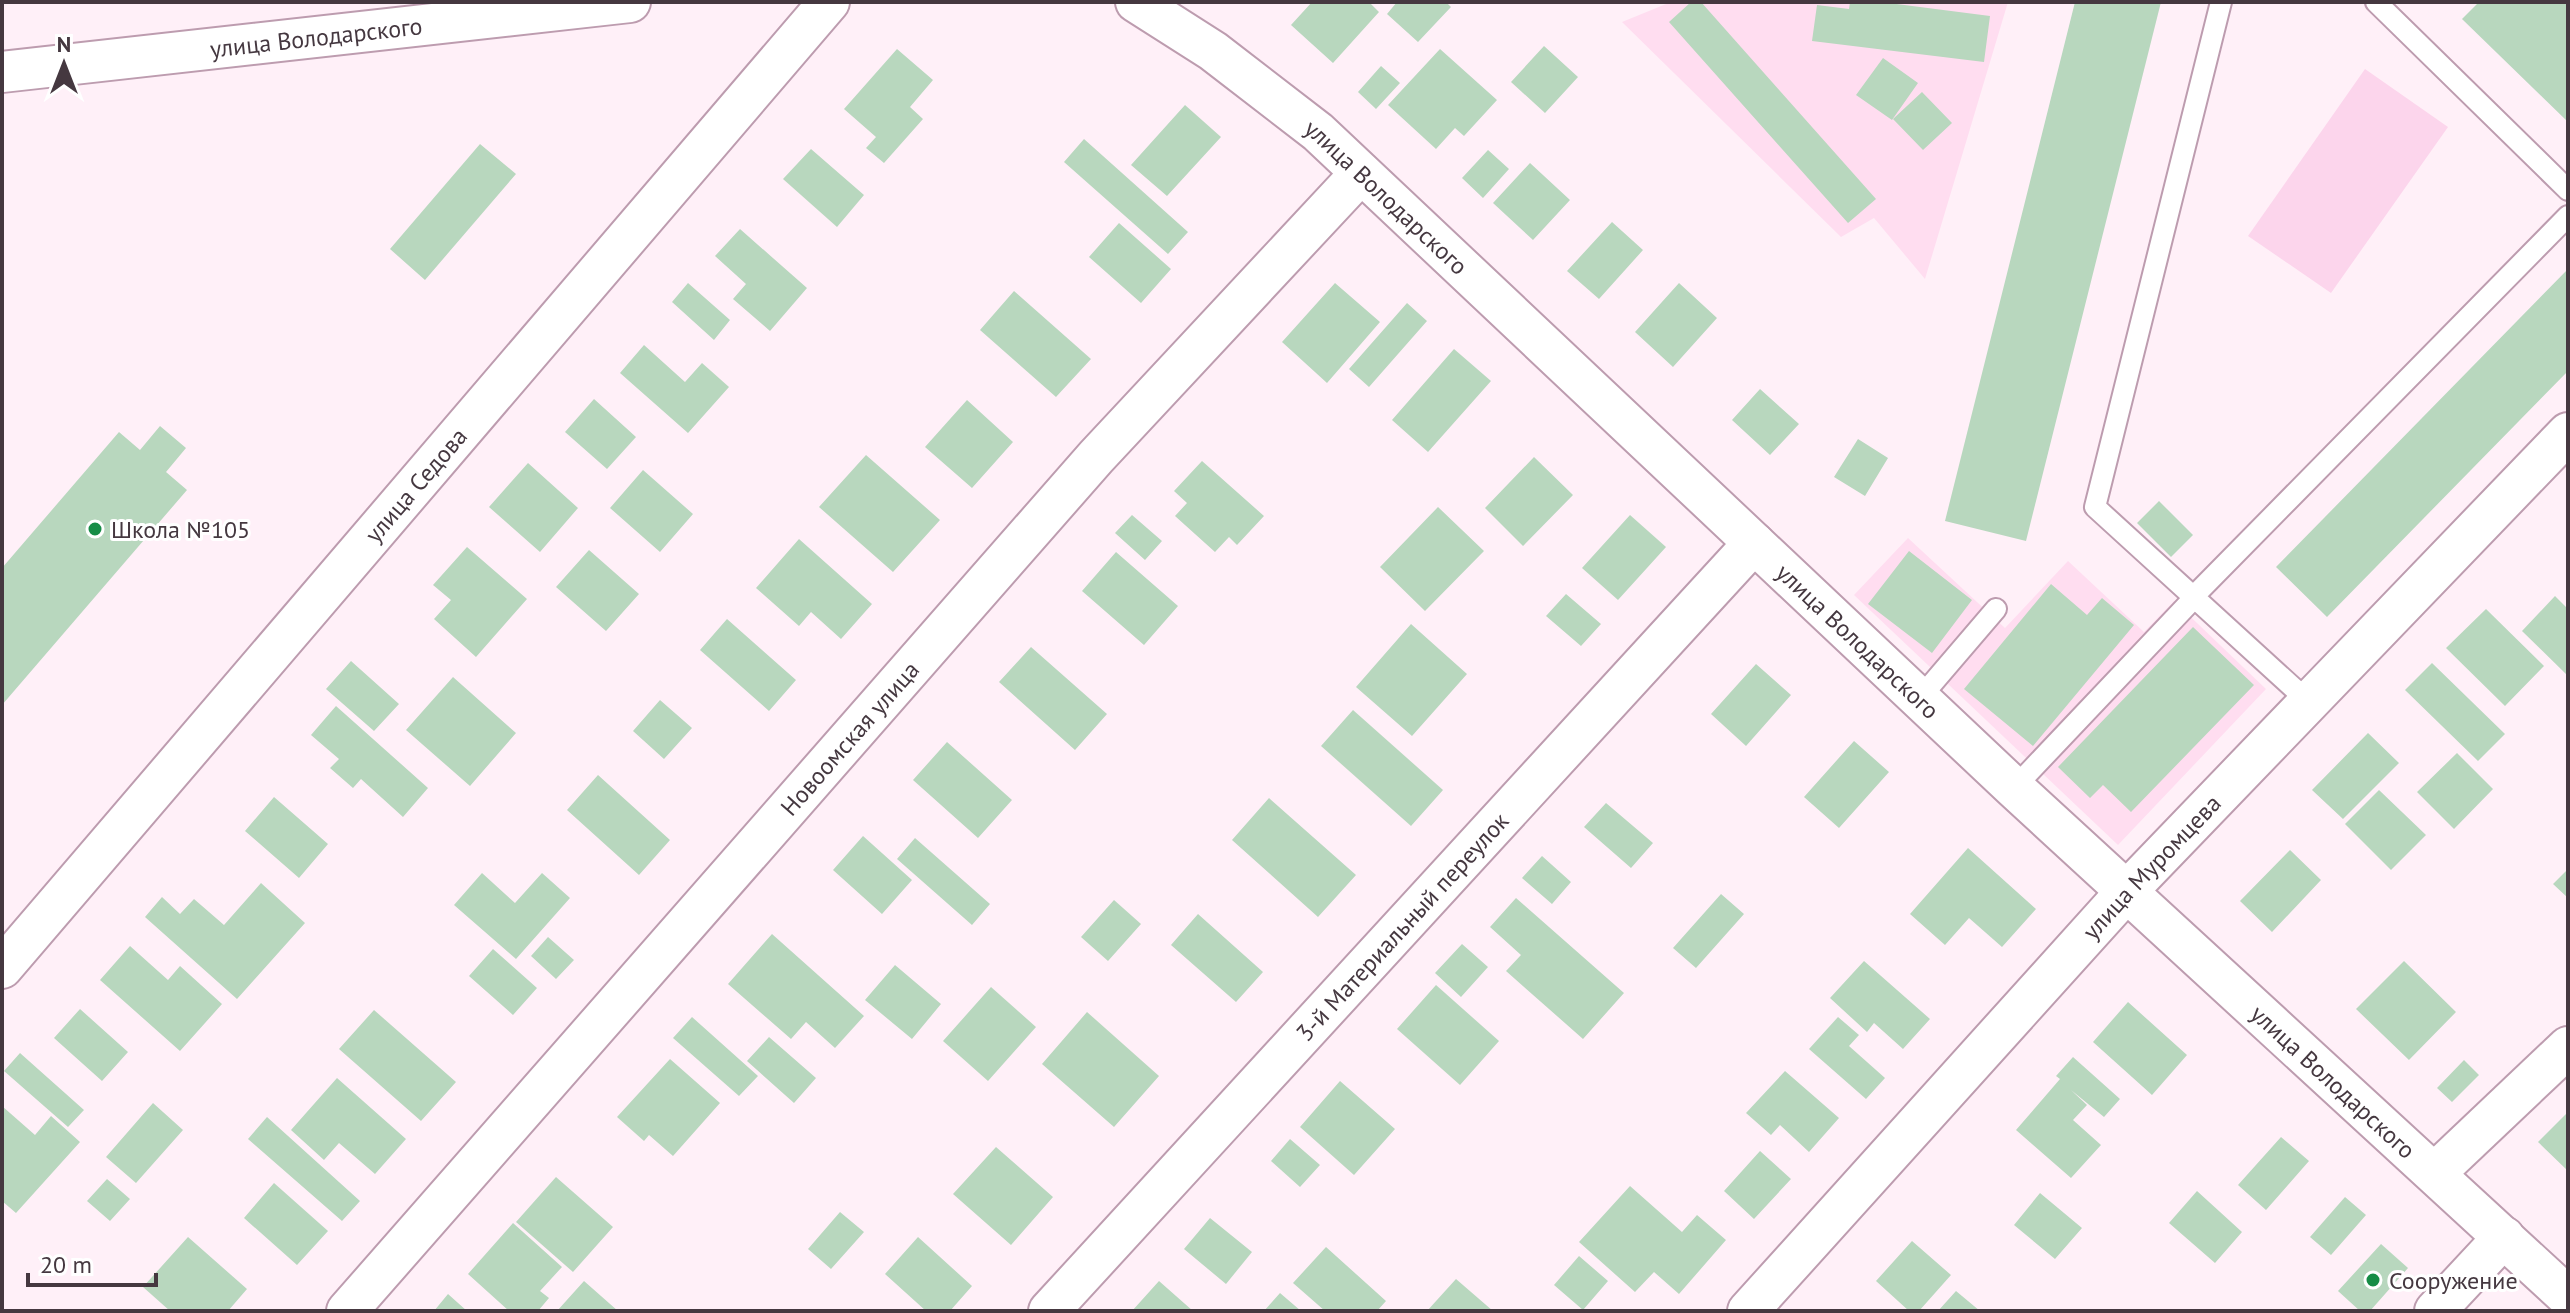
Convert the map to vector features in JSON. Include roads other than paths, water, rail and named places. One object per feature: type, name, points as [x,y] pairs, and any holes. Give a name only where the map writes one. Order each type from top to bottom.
[{"type":"street","name":"улица Володарского","points":[[2,72],[630,2]]},
{"type":"street","name":"улица Седова","points":[[2,968],[829,2]]},
{"type":"street","name":"улица Володарского","points":[[1136,2],[1213,51],[1318,132],[2014,788],[2568,1297]]},
{"type":"street","name":"Новоомская улица","points":[[347,1311],[1096,457],[1361,173]]},
{"type":"street","name":"улица Муромцева","points":[[1748,1311],[2127,891],[2568,433]]},
{"type":"street","name":"3-й Материальный переулок","points":[[1049,1311],[1754,543]]},
{"type":"street","points":[[2435,1173],[2568,1047]]},
{"type":"street","points":[[2435,1311],[2504,1237]]},
{"type":"lane","points":[[2221,2],[2095,507],[2310,703]]},
{"type":"lane","points":[[2376,2],[2568,190]]},
{"type":"lane","points":[[2014,788],[2194,598],[2568,216]]},
{"type":"lane","points":[[1919,699],[1996,609]]},
{"type":"place","name":"Школа №105","points":[[95,529]]},
{"type":"place","name":"Сооружение","points":[[2373,1280]]}]
